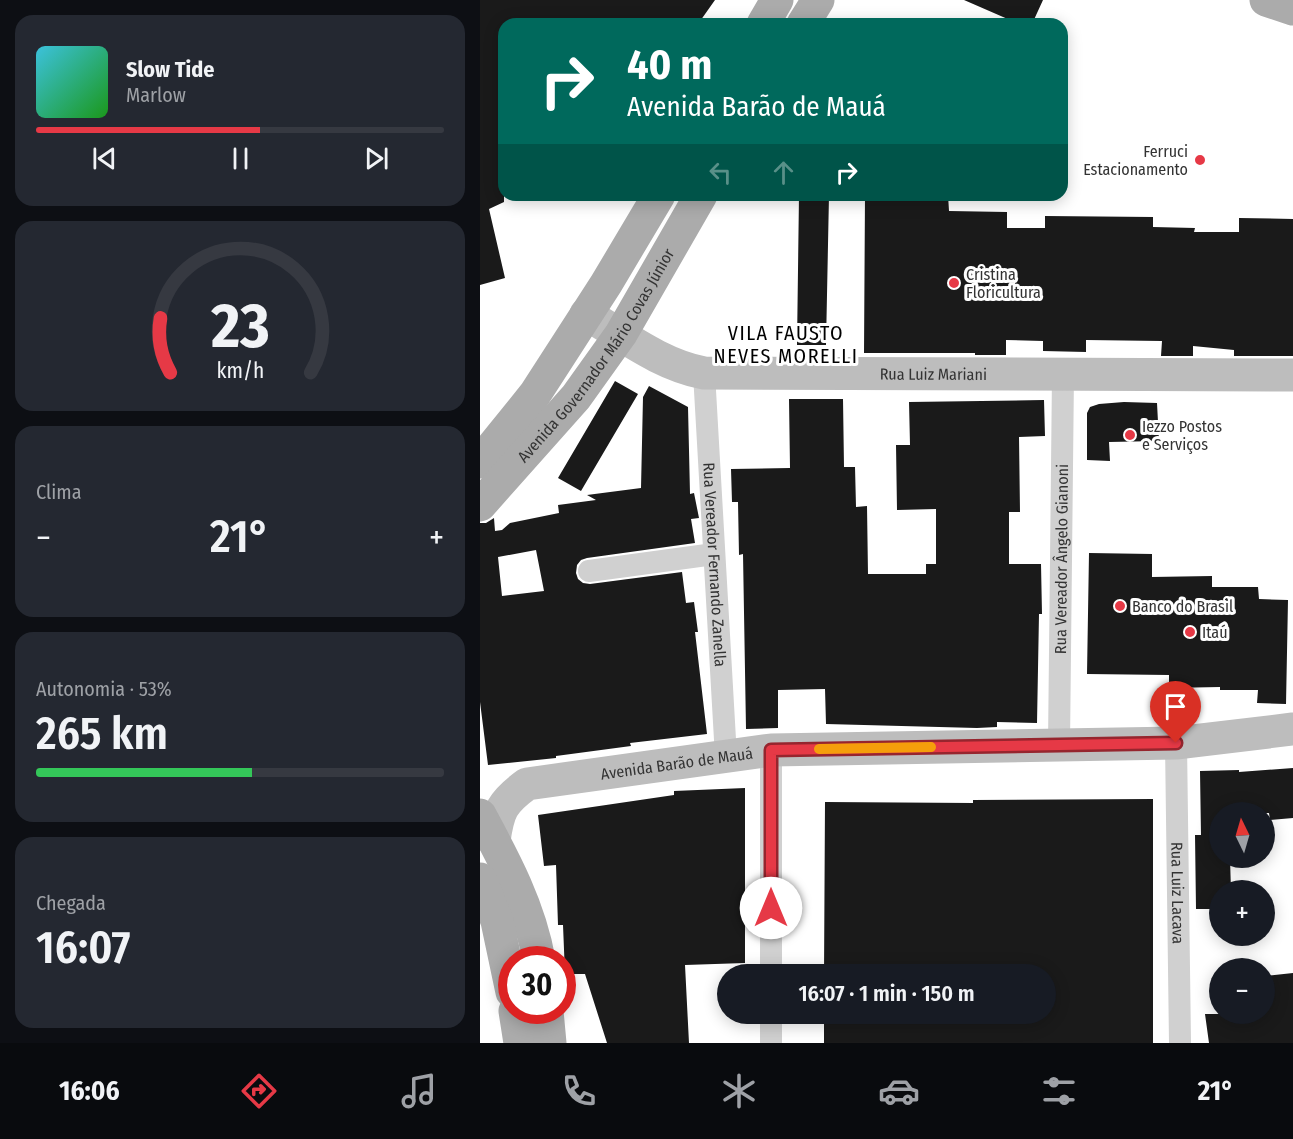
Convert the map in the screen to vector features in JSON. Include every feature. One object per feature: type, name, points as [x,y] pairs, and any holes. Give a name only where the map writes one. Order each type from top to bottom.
[{"type":"main road","points":[[766,18],[777,0]]},
{"type":"main road","points":[[807,18],[818,0]]},
{"type":"main road","points":[[1266,0],[1293,9]]},
{"type":"main road","name":"Avenida Governador Mário Covas Júnior","points":[[480,462],[535,394],[655,201]]},
{"type":"main road","name":"Avenida Governador Mário Covas Júnior","points":[[480,505],[576,397],[621,334],[698,201]]},
{"type":"main road","name":"Rua Luiz Mariani","points":[[586,314],[669,363],[686,370],[704,373],[1293,375]]},
{"type":"main road","name":"Avenida Barão de Mauá","points":[[487,828],[497,819],[503,805],[512,795],[527,784],[771,750],[1176,743],[1293,729]]},
{"type":"main road","points":[[487,828],[525,907],[537,946]]},
{"type":"main road","points":[[480,879],[496,921],[502,946]]},
{"type":"main road","points":[[518,1024],[520,1043]]},
{"type":"main road","points":[[549,1024],[550,1043]]},
{"type":"main road","points":[[553,1024],[561,1043]]},
{"type":"street","name":"Rua Vereador Fernando Zanella","points":[[704,373],[726,757]]},
{"type":"street","name":"Rua Vereador Ângelo Gianoni","points":[[1059,745],[1063,374]]},
{"type":"street","points":[[589,571],[714,554]]},
{"type":"street","name":"Rua Luiz Lacava","points":[[1176,743],[1180,1043]]},
{"type":"street","points":[[771,750],[771,964]]},
{"type":"street","points":[[771,1024],[771,1043]]},
{"type":"building","points":[[480,0],[715,0],[702,18],[498,18],[498,201],[504,202],[489,209],[505,278],[480,285]]},
{"type":"building","points":[[964,0],[1043,0],[1035,18],[1005,18]]},
{"type":"building","points":[[799,201],[829,201],[826,345],[797,345]]},
{"type":"building","points":[[865,201],[948,201],[949,211],[1007,212],[1007,228],[1045,228],[1045,216],[1153,217],[1153,227],[1195,228],[1194,232],[1239,232],[1239,218],[1293,219],[1293,356],[1234,356],[1234,350],[1193,346],[1193,356],[1161,356],[1162,341],[1086,340],[1086,352],[1043,351],[1043,341],[1006,340],[1006,355],[864,353]]},
{"type":"building","points":[[615,381],[638,394],[581,491],[558,478]]},
{"type":"building","points":[[649,386],[688,407],[690,494],[694,493],[699,518],[691,519],[695,543],[587,558],[581,560],[577,565],[576,573],[578,579],[583,583],[590,584],[682,572],[686,603],[694,602],[698,632],[695,632],[707,734],[630,743],[631,746],[556,756],[556,758],[488,765],[480,702],[480,523],[486,523],[494,518],[495,531],[502,530],[510,523],[559,513],[558,505],[596,500],[587,495],[641,488],[643,397]],"holes":[[[536,550],[544,591],[502,596],[498,557]]]},
{"type":"building","points":[[789,399],[843,399],[844,467],[855,467],[856,507],[867,506],[868,574],[926,574],[926,564],[936,564],[936,509],[897,510],[896,445],[910,445],[909,402],[1044,400],[1045,436],[1019,437],[1020,512],[1009,512],[1009,564],[1041,564],[1042,614],[1039,614],[1037,723],[997,722],[997,727],[977,728],[826,724],[825,689],[778,690],[778,728],[746,729],[743,554],[739,555],[738,502],[732,502],[731,469],[790,468]]},
{"type":"building","name":"Iezzo Postos e Serviços","points":[[1124,402],[1157,403],[1159,441],[1109,442],[1110,461],[1087,460],[1087,413],[1090,407]]},
{"type":"building","points":[[1089,553],[1152,554],[1152,577],[1212,576],[1212,587],[1258,587],[1259,599],[1288,600],[1286,704],[1257,703],[1258,690],[1220,690],[1220,687],[1169,688],[1169,675],[1087,674]]},
{"type":"building","points":[[1293,768],[1293,818],[1275,820],[1275,802],[1209,802],[1209,868],[1230,868],[1231,880],[1209,880],[1209,909],[1196,909],[1195,835],[1201,835],[1200,771],[1239,770],[1239,772]]},
{"type":"building","points":[[745,788],[745,963],[685,965],[689,1043],[607,1043],[585,974],[576,974],[576,946],[564,946],[563,925],[558,925],[556,865],[544,866],[538,815],[674,795],[674,791]]},
{"type":"building","points":[[1153,799],[1153,1043],[824,1043],[824,1024],[1056,1024],[1056,964],[824,964],[825,802],[973,803],[973,800]]},
{"type":"building","points":[[1293,973],[1293,1043],[1209,1043],[1205,1014],[1209,1014],[1209,1024],[1275,1024],[1275,975]]},
{"type":"slow traffic","points":[[819,749],[931,747]]},
{"type":"place","name":"Ferruci Estacionamento","points":[[1200,160]]},
{"type":"place","name":"Cristina Floricultura","points":[[954,283]]},
{"type":"place","name":"Iezzo Postos e Serviços","points":[[1130,435]]},
{"type":"place","name":"Banco do Brasil","points":[[1120,606]]},
{"type":"place","name":"Itaú","points":[[1190,632]]},
{"type":"district","name":"VILA FAUSTO NEVES MORELLI","points":[[786,344]]},
{"type":"route","points":[[771,908],[771,750],[1176,743]]}]
